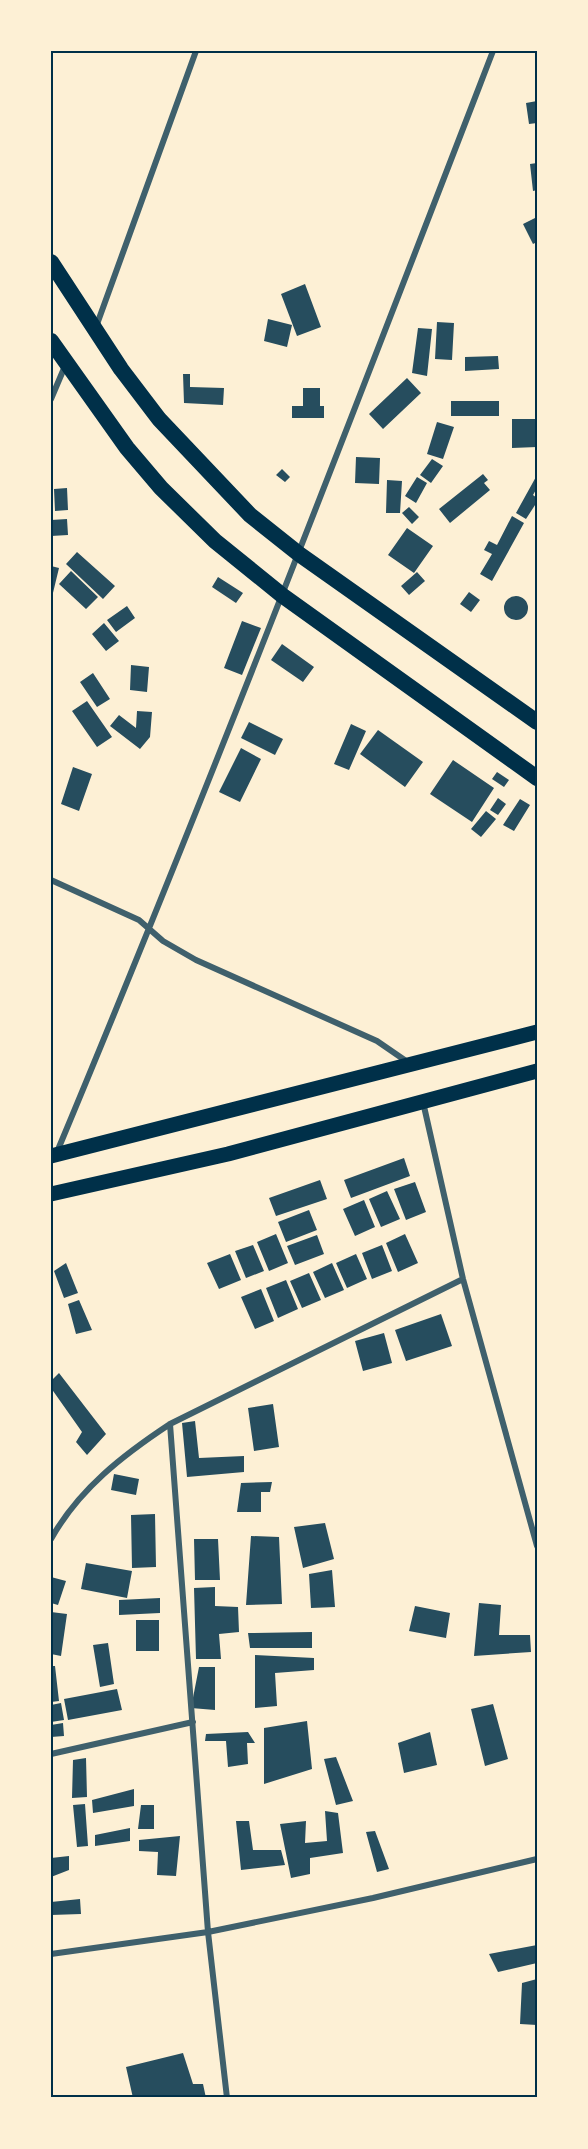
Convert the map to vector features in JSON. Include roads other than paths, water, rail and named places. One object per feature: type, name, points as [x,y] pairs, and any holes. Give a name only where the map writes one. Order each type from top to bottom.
[{"type":"highway","points":[[51,262],[95,330],[159,419],[196,461],[250,514],[299,554],[537,722]]},
{"type":"highway","points":[[51,340],[127,448],[161,488],[215,542],[283,596],[537,778]]},
{"type":"main road","points":[[53,1158],[537,1032]]},
{"type":"main road","points":[[51,1194],[228,1154],[537,1071]]},
{"type":"street","points":[[95,330],[196,51]]},
{"type":"street","points":[[53,1158],[150,930],[283,596],[493,51]]},
{"type":"street","points":[[51,399],[66,363]]},
{"type":"street","points":[[51,880],[139,920],[164,941],[196,960],[377,1041],[412,1065]]},
{"type":"street","points":[[422,1101],[463,1280],[537,1546]]},
{"type":"street","points":[[51,1539],[60,1522],[93,1483],[128,1452],[170,1424],[463,1280]]},
{"type":"street","points":[[170,1424],[208,1932],[227,2098]]},
{"type":"street","points":[[51,1754],[193,1722]]},
{"type":"street","points":[[51,1954],[208,1932],[373,1898],[537,1859]]}]
